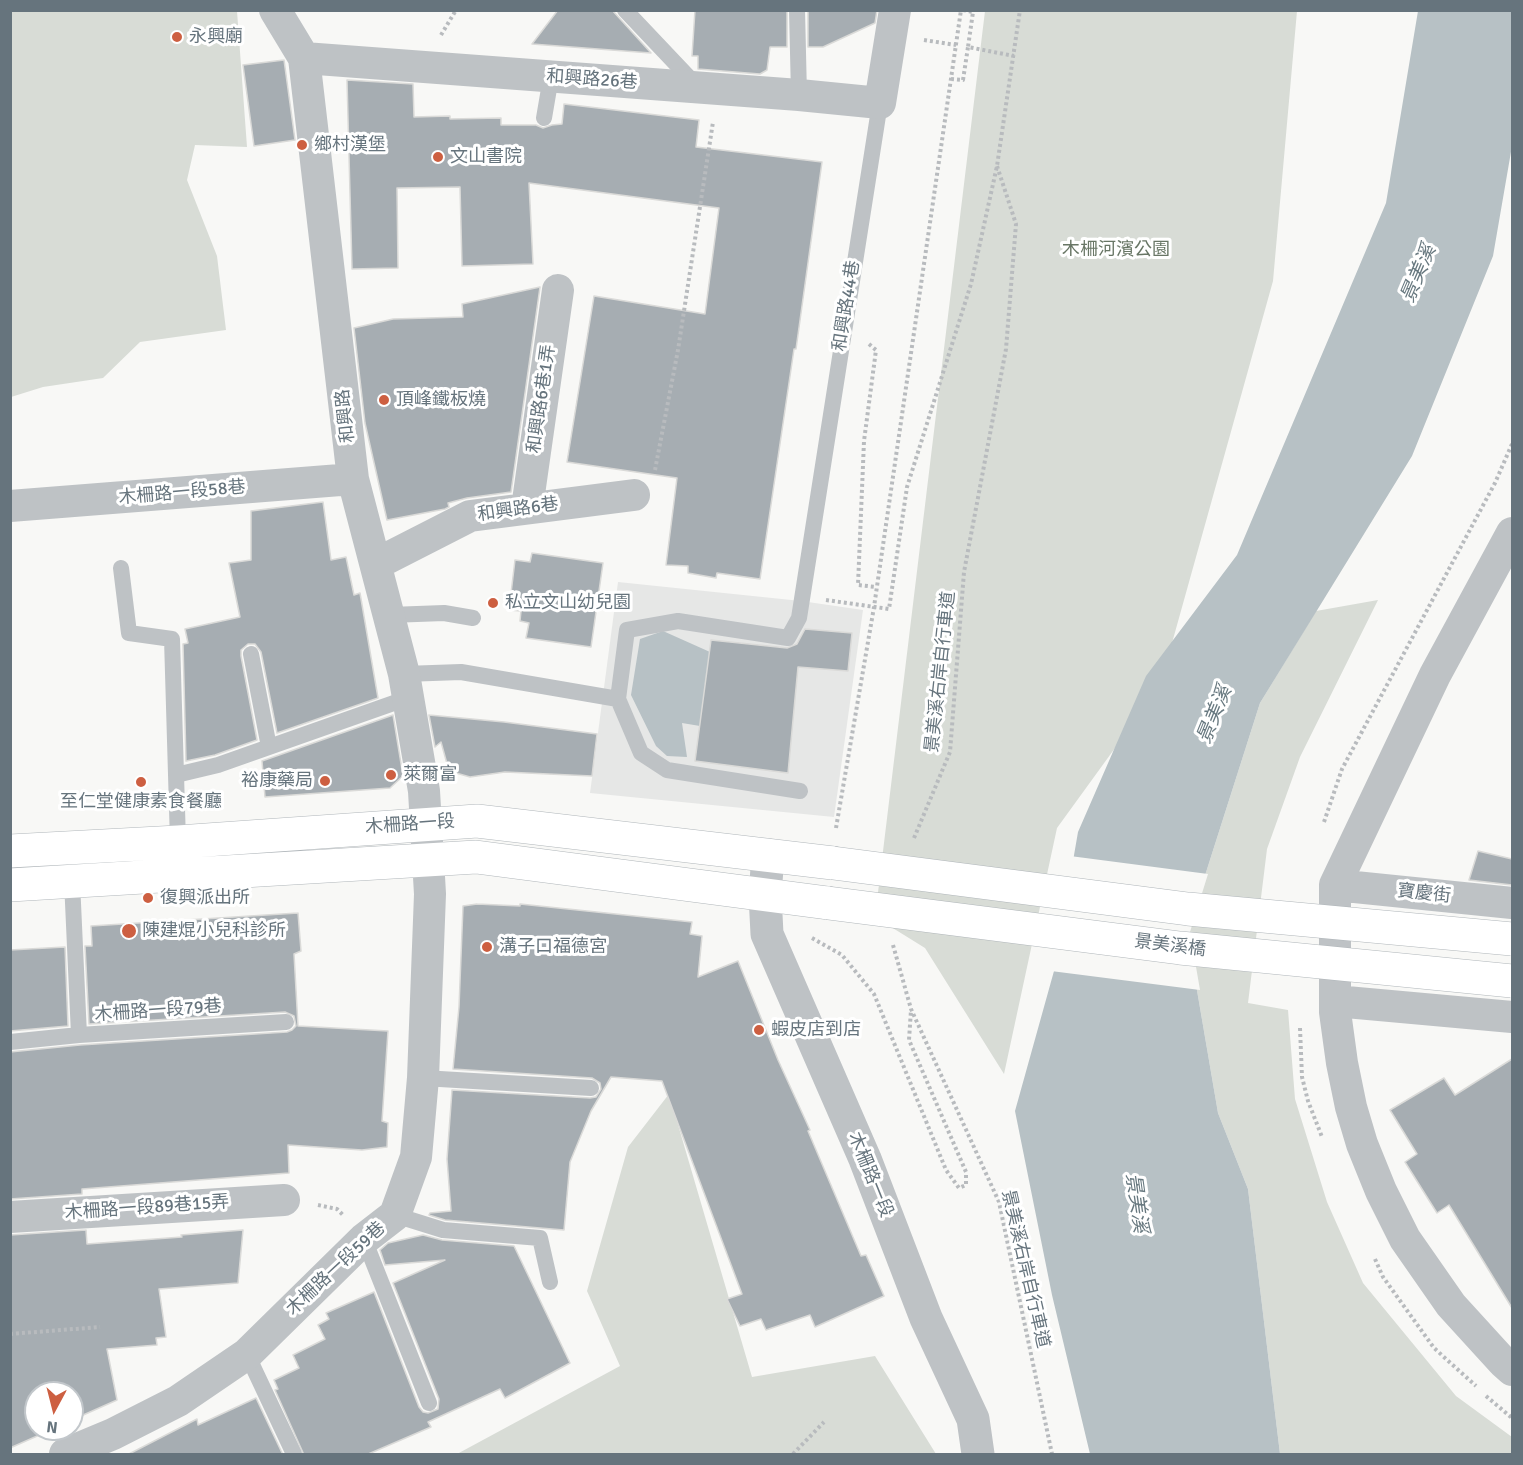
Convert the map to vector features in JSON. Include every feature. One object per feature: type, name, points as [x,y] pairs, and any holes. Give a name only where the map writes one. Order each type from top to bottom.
[{"type":"main road","name":"木柵路一段","points":[[10,851],[477,821],[768,855]]},
{"type":"main road","points":[[768,855],[1188,909],[1512,939]]},
{"type":"main road","name":"木柵路一段","points":[[10,885],[476,857],[765,895]]},
{"type":"main road","name":"景美溪橋","points":[[765,895],[1180,948],[1512,981]]},
{"type":"street","name":"和興路","points":[[275,10],[304,57],[353,479],[390,615],[406,686],[424,791],[425,824]]},
{"type":"street","name":"和興路44巷","points":[[880,103],[895,10]]},
{"type":"street","name":"和興路26巷","points":[[304,57],[799,94],[880,103]]},
{"type":"street","name":"和興路6巷1弄","points":[[527,508],[558,290]]},
{"type":"street","name":"木柵路一段58巷","points":[[10,506],[353,479]]},
{"type":"street","name":"和興路6巷","points":[[376,564],[470,516],[634,495]]},
{"type":"street","points":[[1512,533],[1435,675],[1335,885],[1335,1001],[1342,1063],[1351,1107],[1362,1144],[1405,1239],[1450,1305],[1512,1370]]},
{"type":"street","name":"木柵路一段59巷","points":[[65,1455],[117,1444],[247,1354],[364,1239],[395,1215],[416,1157],[423,1078],[430,894],[425,824]]},
{"type":"street","name":"木柵路一段","points":[[768,855],[765,895],[767,933],[865,1159],[926,1318],[973,1419],[978,1455]]},
{"type":"street","name":"寶慶街","points":[[1335,885],[1512,903]]},
{"type":"street","points":[[1335,1001],[1512,1017]]},
{"type":"street","name":"木柵路一段89巷15弄","points":[[10,1217],[284,1200]]},
{"type":"lane","points":[[625,10],[699,88]]},
{"type":"lane","points":[[797,10],[799,94]]},
{"type":"lane","points":[[544,118],[550,76]]},
{"type":"lane","name":"和興路44巷","points":[[618,699],[627,630],[678,621],[788,638],[799,618],[880,103]]},
{"type":"lane","points":[[121,568],[129,633],[172,639],[178,842]]},
{"type":"lane","points":[[390,615],[444,613],[473,618]]},
{"type":"lane","points":[[251,654],[269,747]]},
{"type":"lane","points":[[176,775],[218,765],[269,747],[406,686],[461,672],[618,699],[641,753],[667,770],[800,791]]},
{"type":"lane","name":"木柵路一段79巷","points":[[72,881],[80,1035],[286,1022]]},
{"type":"lane","points":[[10,1042],[80,1035]]},
{"type":"lane","points":[[423,1078],[591,1088]]},
{"type":"lane","points":[[395,1215],[443,1230],[540,1238],[550,1282]]},
{"type":"lane","points":[[364,1239],[429,1403]]},
{"type":"lane","points":[[247,1354],[294,1455]]},
{"type":"path","points":[[836,830],[874,608],[876,587],[951,79],[962,10],[973,12],[963,80],[951,79]]},
{"type":"path","name":"景美溪右岸自行車道","points":[[913,843],[915,832],[950,752],[964,572],[980,498],[1006,349],[1016,224],[996,166],[1020,10]]},
{"type":"path","points":[[968,47],[1014,57]]},
{"type":"path","points":[[634,495],[650,496],[680,338],[714,117],[699,88]]},
{"type":"path","points":[[802,599],[889,609],[907,487],[971,284],[996,166]]},
{"type":"path","points":[[844,324],[876,350],[864,441],[858,585],[876,587]]},
{"type":"path","name":"景美溪右岸自行車道","points":[[895,935],[893,946],[911,1009],[999,1202],[1052,1455]]},
{"type":"path","points":[[808,936],[842,955],[874,994],[945,1170],[959,1188],[966,1185],[966,1172],[909,1040],[911,1009]]},
{"type":"path","points":[[284,1200],[337,1209],[364,1239]]},
{"type":"path","points":[[10,1334],[100,1327]]},
{"type":"path","points":[[793,1455],[824,1422]]},
{"type":"shaded area","points":[[618,582],[801,601],[863,610],[834,817],[590,793]]},
{"type":"green space","points":[[11,10],[237,11],[247,147],[195,145],[187,180],[217,256],[226,330],[140,342],[103,378],[43,387],[11,397]]},
{"type":"green space","name":"木柵河濱公園","points":[[985,11],[1297,11],[1273,281],[1160,686],[1057,828],[1004,1074],[925,948],[875,917]]},
{"type":"green space","points":[[1378,600],[1300,757],[1267,849],[1248,1003],[1288,1010],[1295,1099],[1327,1202],[1363,1283],[1456,1396],[1512,1437],[1512,1454],[1280,1454],[1248,1189],[1218,1113],[1187,932],[1260,703],[1316,611]]},
{"type":"green space","points":[[669,1094],[752,1377],[875,1356],[936,1454],[457,1454],[620,1366],[587,1291],[628,1147]]},
{"type":"water","name":"景美溪","points":[[1418,11],[1512,11],[1512,146],[1493,256],[1412,456],[1260,703],[1187,932],[1218,1113],[1248,1189],[1280,1454],[1090,1454],[1052,1295],[1015,1111],[1054,971],[1078,832],[1146,676],[1237,555],[1386,203]]},
{"type":"water","points":[[663,631],[710,652],[700,726],[682,723],[687,757],[667,756],[656,746],[631,695],[640,639]]},
{"type":"pier","points":[[1070,856],[1208,874],[1190,932],[1200,990],[1051,971]]},
{"type":"building","points":[[558,10],[612,10],[651,53],[532,44]]},
{"type":"building","points":[[695,10],[787,10],[787,47],[770,47],[767,70],[760,74],[698,69],[698,56],[692,56]]},
{"type":"building","points":[[808,10],[877,10],[875,23],[823,47],[808,47]]},
{"type":"building","points":[[284,60],[295,140],[254,146],[243,65]]},
{"type":"building","points":[[347,80],[413,84],[414,117],[501,118],[501,125],[536,125],[543,128],[562,124],[564,104],[699,120],[696,147],[822,162],[760,579],[717,573],[716,578],[688,573],[688,566],[666,565],[677,478],[567,462],[594,296],[705,314],[719,208],[529,183],[533,264],[462,266],[460,187],[397,188],[398,268],[352,269]]},
{"type":"building","points":[[540,287],[511,492],[467,498],[448,503],[449,507],[445,509],[387,520],[365,423],[354,328],[393,319],[463,317],[462,304]]},
{"type":"building","points":[[323,502],[331,560],[346,557],[354,595],[360,593],[378,698],[277,733],[261,652],[255,644],[248,644],[241,650],[241,656],[257,740],[215,755],[186,761],[183,644],[188,643],[185,629],[240,617],[229,563],[251,560],[251,511]]},
{"type":"building","points":[[532,553],[603,563],[591,647],[526,638],[529,623],[520,621],[521,611],[509,610],[515,560],[530,562]]},
{"type":"building","points":[[805,629],[852,633],[848,671],[798,667],[788,773],[695,761],[711,640],[787,648],[797,644]]},
{"type":"building","points":[[393,715],[403,776],[390,788],[265,797],[262,761]]},
{"type":"building","points":[[429,715],[597,734],[592,776],[505,772],[470,777],[449,771],[441,742],[435,747]]},
{"type":"building","points":[[1478,851],[1512,859],[1512,885],[1469,880]]},
{"type":"building","points":[[477,904],[520,906],[520,904],[692,922],[690,934],[702,936],[698,977],[738,961],[861,1256],[866,1255],[884,1296],[815,1327],[810,1315],[766,1330],[761,1319],[740,1326],[727,1299],[742,1294],[662,1081],[611,1077],[591,1111],[570,1162],[564,1230],[445,1220],[429,1215],[451,1211],[447,1159],[452,1090],[590,1098],[596,1097],[601,1089],[600,1083],[592,1078],[453,1069],[459,1007],[463,906]]},
{"type":"building","points":[[298,913],[301,951],[294,954],[298,1026],[388,1031],[382,1121],[388,1123],[387,1147],[362,1150],[288,1145],[289,1173],[82,1189],[82,1194],[10,1199],[10,1052],[80,1045],[287,1032],[296,1026],[294,1016],[285,1012],[89,1024],[85,946],[92,946],[91,926]]},
{"type":"building","points":[[65,947],[68,1026],[10,1031],[10,950]]},
{"type":"building","points":[[1512,1059],[1512,1308],[1449,1205],[1437,1213],[1405,1162],[1417,1154],[1390,1110],[1444,1078],[1455,1095]]},
{"type":"building","points":[[86,1230],[87,1244],[243,1230],[238,1283],[159,1289],[166,1337],[156,1338],[157,1345],[107,1349],[117,1400],[84,1415],[84,1381],[24,1381],[24,1441],[26,1441],[10,1448],[10,1235]]},
{"type":"building","points":[[423,1235],[442,1240],[514,1246],[570,1363],[505,1398],[500,1389],[428,1422],[431,1427],[366,1455],[304,1455],[275,1390],[278,1389],[274,1380],[299,1368],[293,1355],[325,1339],[318,1325],[329,1319],[326,1313],[374,1292],[419,1407],[423,1412],[428,1413],[438,1409],[439,1399],[393,1283],[445,1260],[385,1265],[380,1250],[388,1243]]},
{"type":"building","points":[[256,1398],[283,1455],[127,1455],[197,1419],[198,1425]]},
{"type":"place","name":"永興廟","points":[[177,37]]},
{"type":"place","name":"鄉村漢堡","points":[[302,145]]},
{"type":"place","name":"文山書院","points":[[438,157]]},
{"type":"place","name":"頂峰鐵板燒","points":[[384,400]]},
{"type":"place","name":"私立文山幼兒園","points":[[493,603]]},
{"type":"place","name":"萊爾富","points":[[391,775]]},
{"type":"place","name":"裕康藥局","points":[[325,781]]},
{"type":"place","name":"至仁堂健康素食餐廳","points":[[141,782]]},
{"type":"place","name":"復興派出所","points":[[148,898]]},
{"type":"place","name":"陳建焜小兒科診所","points":[[129,931]]},
{"type":"place","name":"溝子口福德宮","points":[[487,947]]},
{"type":"place","name":"蝦皮店到店","points":[[759,1030]]}]
